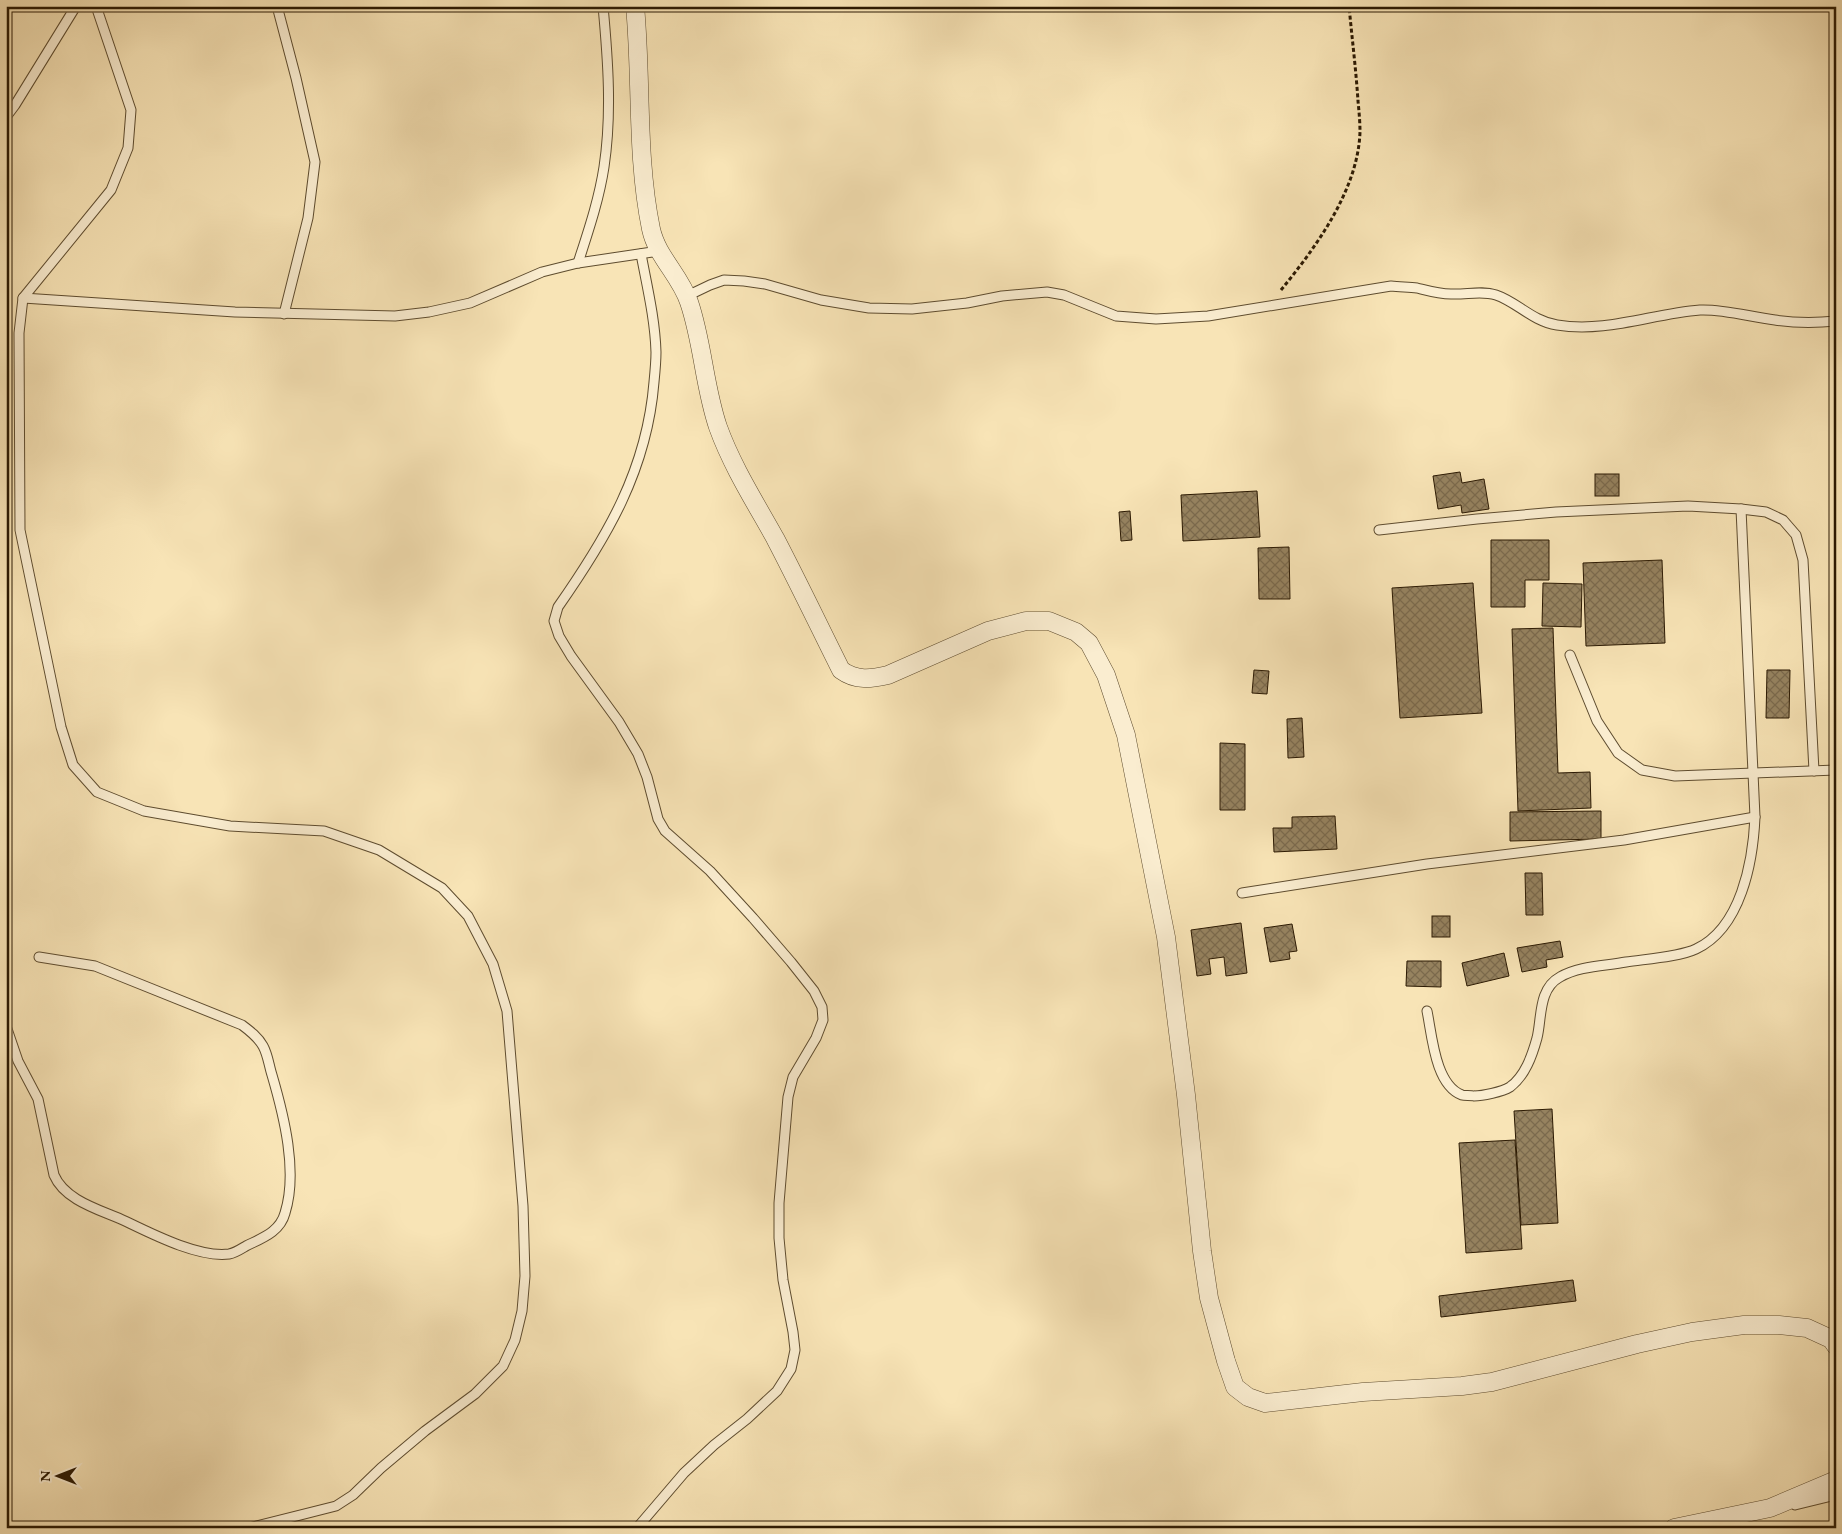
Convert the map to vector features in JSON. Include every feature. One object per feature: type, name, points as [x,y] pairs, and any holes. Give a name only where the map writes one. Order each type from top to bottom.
[{"type":"street","points":[[635,6],[642,157],[651,231],[659,251],[674,271],[687,296],[696,322],[704,378],[718,427],[736,467],[795,577],[841,670],[849,676],[858,678],[888,675],[988,631],[1026,621],[1049,621],[1076,632],[1089,644],[1106,675],[1126,735],[1166,937],[1183,1067],[1202,1251],[1210,1298],[1226,1361],[1235,1387],[1248,1397],[1265,1403],[1363,1392],[1492,1382],[1637,1344],[1692,1332],[1744,1325],[1779,1325],[1807,1328],[1831,1339],[1836,1346]]},
{"type":"street","points":[[1674,1528],[1770,1508],[1836,1480]]},
{"type":"lane","points":[[6,117],[15,106],[76,6]]},
{"type":"lane","points":[[96,6],[131,110],[128,148],[111,190],[23,298],[19,333],[20,530],[61,727],[73,765],[97,792],[144,810],[230,826],[324,831],[379,850],[442,888],[468,916],[493,964],[507,1011],[523,1206],[525,1276],[522,1311],[515,1340],[503,1366],[476,1394],[418,1436],[354,1495],[336,1506],[249,1528]]},
{"type":"lane","points":[[277,6],[315,162],[308,218],[284,314]]},
{"type":"lane","points":[[578,263],[595,211],[604,167],[609,114],[608,57],[603,6]]},
{"type":"lane","points":[[23,298],[284,314],[395,316],[429,312],[470,302],[542,272],[578,263],[659,251]]},
{"type":"lane","points":[[637,1528],[684,1473],[714,1445],[747,1419],[777,1390],[791,1369],[795,1350],[778,1238],[788,1097],[793,1077],[816,1038],[823,1020],[822,1007],[814,991],[791,962],[710,871],[665,831],[658,819],[648,777],[638,754],[619,722],[571,656],[559,636],[554,620],[558,607],[610,526],[629,488],[643,447],[652,404],[656,353],[653,315],[641,254]]},
{"type":"lane","points":[[687,296],[724,280],[764,284],[821,300],[869,308],[912,309],[967,303],[1010,295],[1047,292],[1064,296],[1116,316],[1156,319],[1208,316],[1391,286],[1452,294],[1490,293],[1508,301],[1529,315],[1555,325],[1584,328],[1609,326],[1702,310],[1776,320],[1836,321]]},
{"type":"lane","points":[[1379,530],[1556,512],[1688,506],[1766,512],[1783,520],[1796,535],[1803,560],[1814,770]]},
{"type":"lane","points":[[1427,1011],[1437,1063],[1446,1083],[1462,1095],[1482,1096],[1509,1087],[1526,1069],[1537,1038],[1541,1006],[1547,990],[1558,977],[1583,968],[1695,950],[1714,938],[1732,913],[1746,878],[1754,843],[1755,817],[1741,509]]},
{"type":"lane","points":[[1570,655],[1597,720],[1618,754],[1642,770],[1675,776],[1836,770]]},
{"type":"lane","points":[[1242,893],[1437,863],[1624,840],[1755,817]]},
{"type":"lane","points":[[6,1026],[18,1061],[38,1099],[54,1175],[58,1184],[64,1190],[81,1201],[160,1238],[211,1254],[231,1254],[270,1235],[280,1225],[285,1214],[291,1170],[282,1107],[264,1047],[254,1034],[242,1025],[95,966],[39,957]]},
{"type":"lane","points":[[1770,1508],[1799,1504],[1836,1495]]},
{"type":"path","points":[[1268,306],[1304,261],[1320,237],[1346,190],[1355,164],[1360,132],[1349,6]]},
{"type":"building","points":[[1460,472],[1462,483],[1484,479],[1489,509],[1462,513],[1461,505],[1438,509],[1433,476]]},
{"type":"building","points":[[1595,474],[1619,474],[1619,496],[1595,496]]},
{"type":"building","points":[[1257,491],[1260,537],[1183,541],[1181,495]]},
{"type":"building","points":[[1130,511],[1132,540],[1121,541],[1119,512]]},
{"type":"building","points":[[1491,540],[1549,540],[1549,580],[1525,580],[1525,607],[1491,607]]},
{"type":"building","points":[[1289,547],[1290,599],[1259,599],[1258,548]]},
{"type":"building","points":[[1662,560],[1665,643],[1586,646],[1583,563]]},
{"type":"building","points":[[1473,583],[1482,713],[1400,718],[1392,588]]},
{"type":"building","points":[[1543,583],[1582,584],[1581,627],[1542,626]]},
{"type":"building","points":[[1553,628],[1558,773],[1590,772],[1591,808],[1518,811],[1512,629]]},
{"type":"building","points":[[1254,670],[1269,671],[1267,694],[1252,693]]},
{"type":"building","points":[[1767,670],[1790,670],[1789,718],[1766,718]]},
{"type":"building","points":[[1302,718],[1304,757],[1288,758],[1287,719]]},
{"type":"building","points":[[1220,743],[1245,744],[1245,810],[1220,810]]},
{"type":"building","points":[[1601,811],[1601,839],[1510,841],[1510,812]]},
{"type":"building","points":[[1335,816],[1337,849],[1274,852],[1273,828],[1292,828],[1292,817]]},
{"type":"building","points":[[1525,873],[1542,873],[1543,915],[1526,915]]},
{"type":"building","points":[[1432,916],[1450,916],[1450,937],[1432,937]]},
{"type":"building","points":[[1241,923],[1247,973],[1226,976],[1224,957],[1209,959],[1211,974],[1197,976],[1191,930]]},
{"type":"building","points":[[1292,924],[1297,951],[1289,952],[1290,959],[1270,962],[1264,928]]},
{"type":"building","points":[[1560,941],[1563,957],[1546,960],[1547,967],[1522,972],[1517,948]]},
{"type":"building","points":[[1504,953],[1509,976],[1467,986],[1462,963]]},
{"type":"building","points":[[1407,961],[1441,961],[1441,987],[1406,986]]},
{"type":"building","points":[[1552,1109],[1558,1223],[1521,1225],[1514,1111]]},
{"type":"building","points":[[1515,1140],[1522,1249],[1466,1253],[1459,1143]]},
{"type":"building","points":[[1573,1280],[1576,1301],[1441,1317],[1439,1296]]}]
